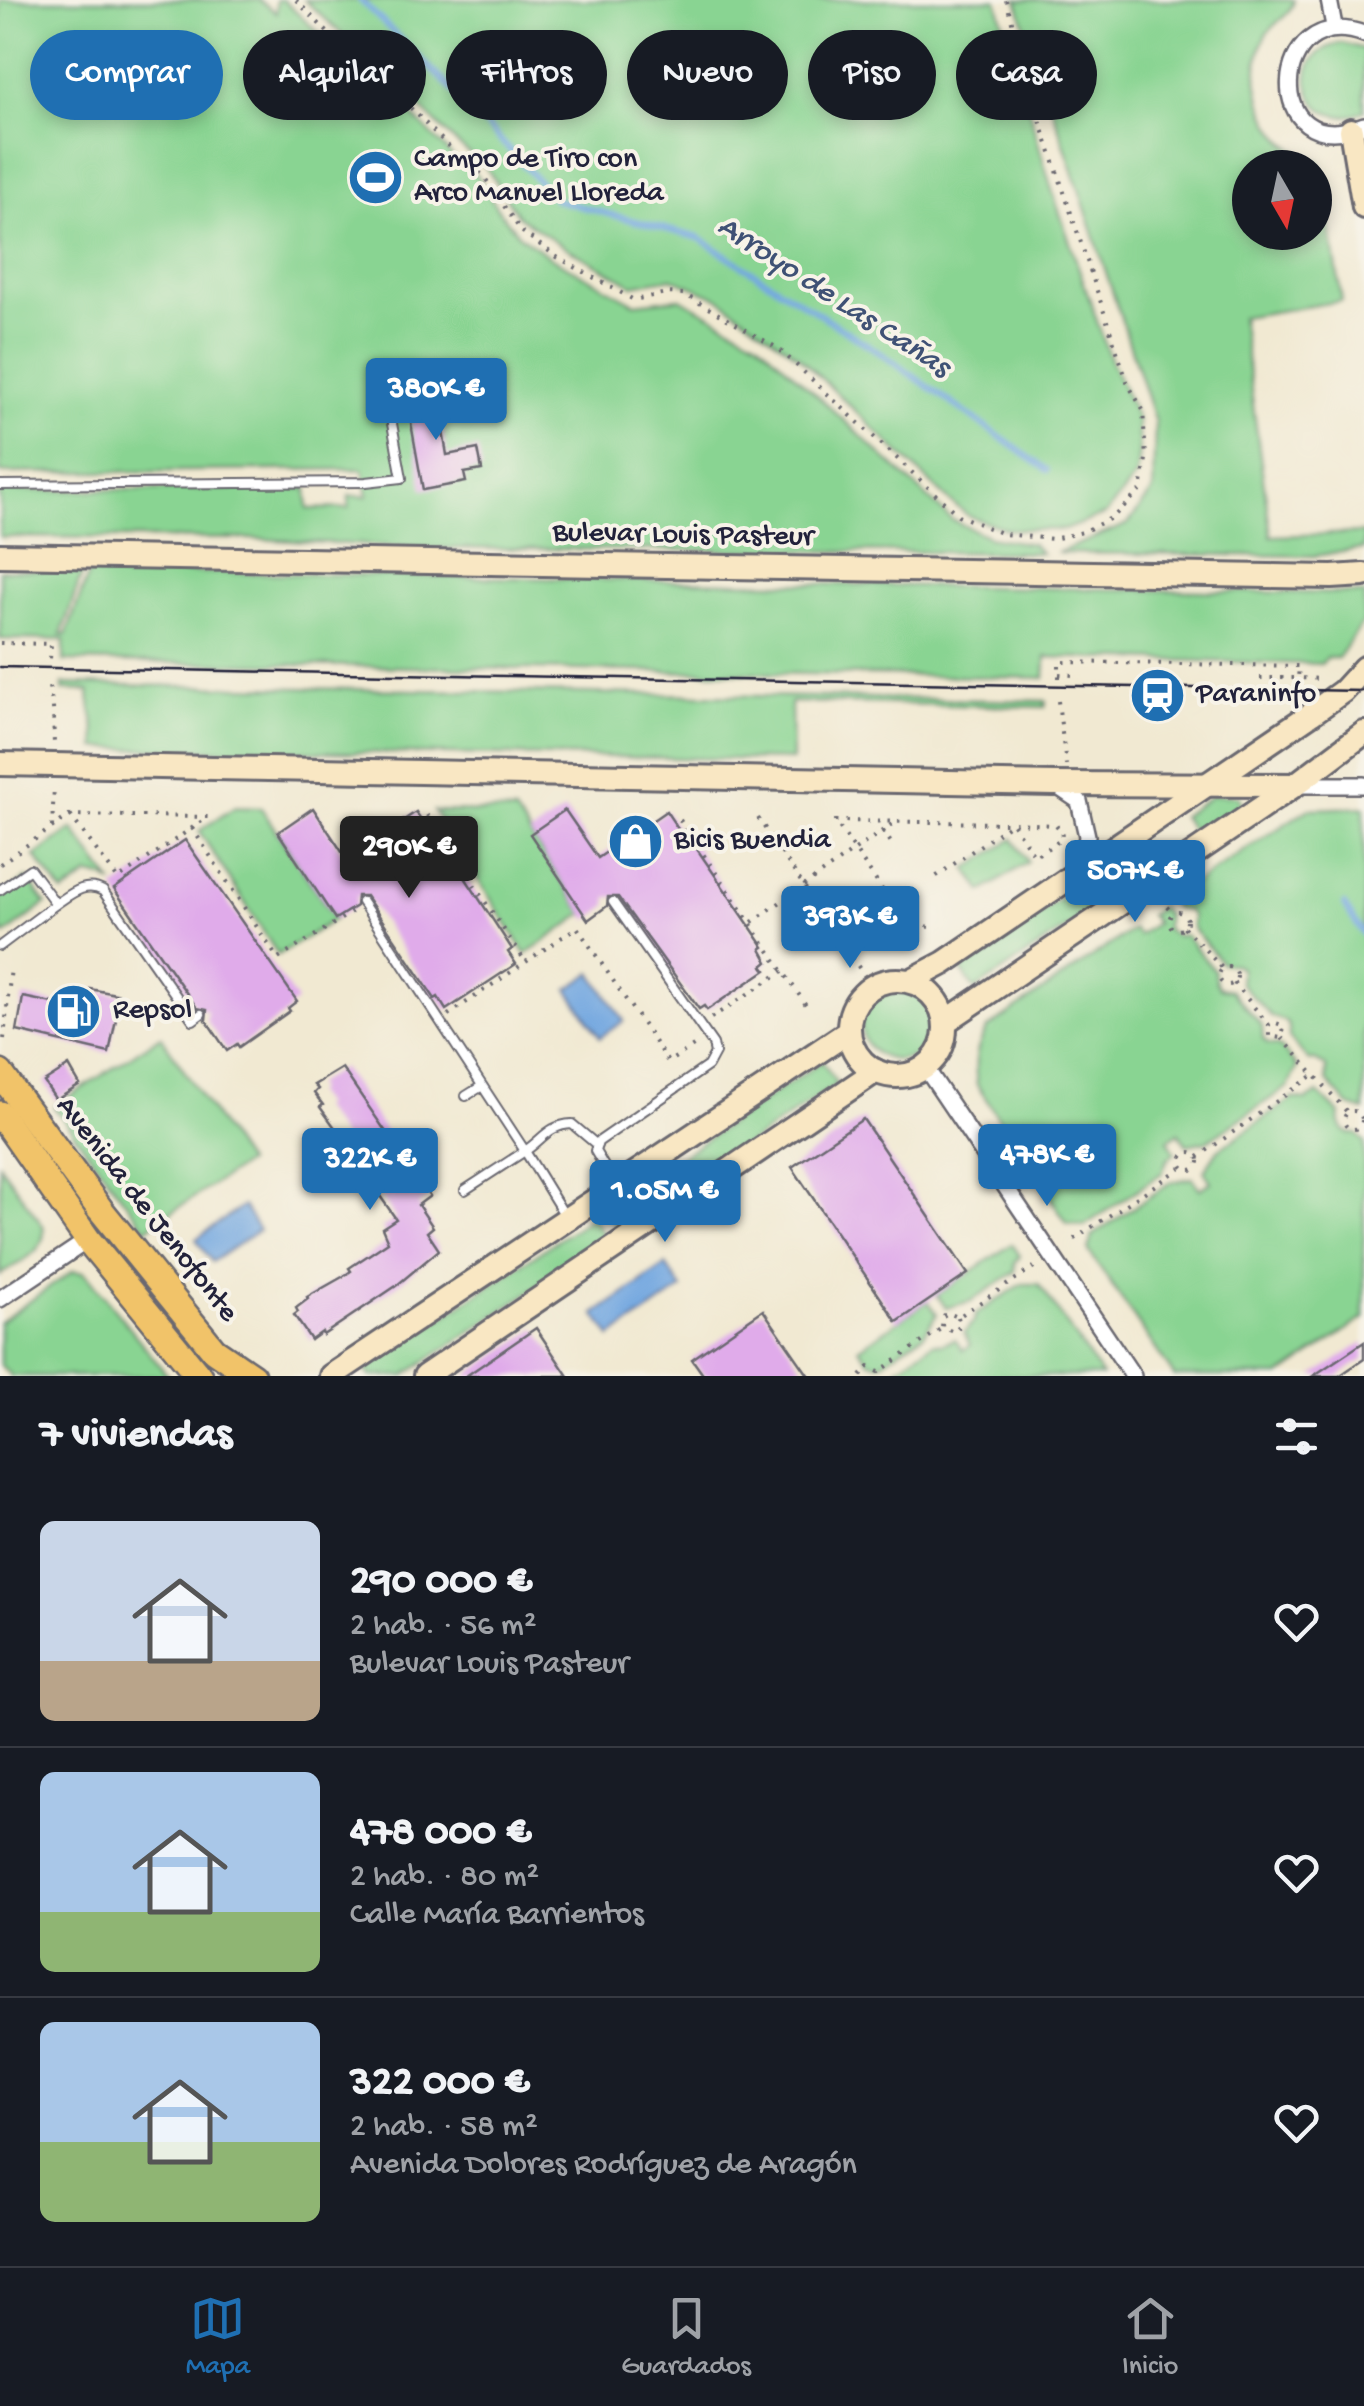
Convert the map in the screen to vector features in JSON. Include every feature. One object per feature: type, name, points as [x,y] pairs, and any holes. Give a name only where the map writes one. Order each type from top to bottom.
[{"type":"main road","name":"Avenida de Jenofonte","points":[[0,1072],[100,1209],[214,1350],[252,1376]]},
{"type":"main road","name":"Avenida de Jenofonte","points":[[0,1114],[88,1240],[200,1376]]},
{"type":"street","points":[[1330,0],[1334,26]]},
{"type":"street","points":[[1364,34],[1349,26],[1316,32],[1292,55],[1287,71],[1293,104],[1318,127],[1334,131],[1358,128],[1364,208]]},
{"type":"street","name":"Bulevar Louis Pasteur","points":[[0,556],[1364,575]]},
{"type":"street","points":[[910,981],[944,964],[1343,691],[1364,668]]},
{"type":"street","points":[[945,1022],[1295,785],[1364,733]]},
{"type":"street","points":[[0,764],[1060,776],[1364,785]]},
{"type":"street","points":[[1060,776],[1079,801],[1088,836],[1082,870]]},
{"type":"street","points":[[889,980],[910,981],[926,989],[940,1006],[945,1022],[944,1041],[936,1057],[904,1076],[876,1071],[856,1053],[848,1032],[857,1001],[872,987],[889,980]]},
{"type":"street","points":[[332,1376],[848,1032]]},
{"type":"street","points":[[925,1067],[1133,1376]]},
{"type":"street","points":[[425,1376],[876,1071]]},
{"type":"street","points":[[0,1299],[88,1240]]},
{"type":"lane","points":[[0,485],[366,482],[402,478],[386,391]]},
{"type":"lane","points":[[0,890],[30,868],[56,904]]},
{"type":"lane","points":[[0,946],[81,888],[95,886],[103,891],[193,1020],[201,1014]]},
{"type":"lane","points":[[362,902],[567,1220]]},
{"type":"lane","points":[[613,902],[700,1025],[715,1053],[708,1066],[597,1146],[595,1150],[617,1186]]},
{"type":"lane","points":[[466,1096],[482,1086]]},
{"type":"lane","points":[[465,1190],[559,1125],[572,1124],[597,1146]]},
{"type":"path","points":[[296,0],[457,155],[484,175],[520,232],[634,300],[666,293],[684,294],[726,316],[779,349],[958,515],[1003,534],[1053,539],[1083,532],[1114,517],[1141,490],[1146,459],[1143,410],[1128,384],[1038,111],[1006,0]]},
{"type":"path","points":[[0,643],[50,644],[50,659],[42,658]]},
{"type":"path","points":[[1073,675],[1059,676],[1059,662],[1299,666],[1298,678]]},
{"type":"path","points":[[1260,678],[1332,679]]},
{"type":"path","points":[[40,690],[49,689],[54,750]]},
{"type":"path","points":[[1060,776],[1067,752],[1058,704],[1068,706]]},
{"type":"path","points":[[52,827],[54,782]]},
{"type":"path","points":[[0,864],[70,815],[208,817],[118,879],[70,815]]},
{"type":"path","points":[[427,815],[526,962]]},
{"type":"path","points":[[758,818],[872,987]]},
{"type":"path","points":[[680,820],[806,1005]]},
{"type":"path","points":[[929,926],[914,936],[835,820],[1012,823],[1056,826],[1062,832],[1061,840],[1034,856],[1012,823]]},
{"type":"path","points":[[750,923],[896,822]]},
{"type":"path","points":[[934,878],[1012,823]]},
{"type":"path","points":[[192,828],[278,959],[352,912]]},
{"type":"path","points":[[883,831],[894,847]]},
{"type":"path","points":[[440,1021],[577,927],[668,1062],[708,1037]]},
{"type":"path","points":[[1184,927],[1223,969],[1235,970],[1234,983],[1269,1025],[1269,1036],[1281,1038],[1348,1113],[1360,1114],[1359,1126],[1364,1132]]},
{"type":"path","points":[[4,1039],[10,966]]},
{"type":"path","points":[[1223,969],[1222,982],[1234,983]]},
{"type":"path","points":[[700,1025],[783,971]]},
{"type":"path","points":[[1269,1025],[1282,1025],[1281,1038]]},
{"type":"path","points":[[1074,1239],[1184,1166],[1196,1168],[1198,1157],[1315,1074]]},
{"type":"path","points":[[1348,1113],[1346,1126],[1359,1126]]},
{"type":"path","points":[[1184,1166],[1182,1158],[1188,1152],[1198,1157]]},
{"type":"path","points":[[958,1318],[1034,1266]]},
{"type":"path","points":[[861,1376],[869,1367],[880,1374],[942,1328],[943,1316],[948,1313],[958,1318],[960,1326],[954,1332],[942,1328]]},
{"type":"green space","points":[[0,0],[259,0],[276,13],[276,0],[283,0],[316,30],[243,30],[243,120],[417,120],[478,176],[519,235],[550,257],[635,303],[680,298],[758,341],[952,520],[989,537],[1032,544],[1041,553],[423,548],[257,539],[0,537],[0,491],[307,488],[308,509],[349,508],[349,496],[368,496],[363,469],[0,473]]},
{"type":"green space","points":[[304,0],[997,0],[1006,30],[956,30],[956,120],[1032,120],[1110,359],[1137,419],[1136,476],[1106,514],[1064,530],[1007,529],[970,517],[798,356],[719,298],[672,278],[633,285],[518,216],[486,167],[426,113],[426,30],[337,30]]},
{"type":"green space","points":[[1017,0],[1294,0],[1289,11],[1268,32],[1260,50],[1257,78],[1269,120],[1296,150],[1232,150],[1232,250],[1332,250],[1332,238],[1342,301],[1241,317],[1271,536],[1364,533],[1364,549],[1314,556],[1057,553],[1128,524],[1153,491],[1155,422],[1056,120],[1097,120],[1097,30],[1027,30]]},
{"type":"green space","points":[[1342,43],[1364,49],[1364,110],[1346,116],[1330,113],[1318,105],[1310,92],[1308,77],[1312,63],[1323,51]]},
{"type":"green space","points":[[0,570],[83,571],[61,635],[66,635],[90,570],[1364,594],[1364,621],[1338,658],[1327,658],[1321,664],[1046,657],[1045,678],[64,661],[64,640],[0,639]]},
{"type":"green space","points":[[63,684],[1046,701],[1045,707],[791,702],[792,760],[96,748],[89,691],[63,690]]},
{"type":"green space","points":[[1213,795],[1239,796],[1241,807],[1197,839],[1182,816]]},
{"type":"green space","points":[[235,807],[261,808],[335,919],[278,955],[199,831]]},
{"type":"green space","points":[[1364,807],[1364,1111],[1349,1106],[1327,1081],[1326,1067],[1309,1061],[1289,1038],[1285,1021],[1272,1017],[1240,983],[1241,970],[1237,965],[1222,963],[1192,928],[1188,911],[1175,908],[1169,900],[1308,809]]},
{"type":"green space","points":[[434,811],[515,812],[584,914],[526,954]]},
{"type":"green space","points":[[73,829],[113,884],[89,875],[63,893],[35,856]]},
{"type":"green space","points":[[1013,839],[1028,862],[982,892],[967,869]]},
{"type":"green space","points":[[1121,858],[1138,862],[1140,875],[1136,881],[975,990],[959,967]]},
{"type":"green space","points":[[27,878],[46,904],[5,935],[0,928],[0,898]]},
{"type":"green space","points":[[1160,908],[1166,915],[1166,929],[1177,936],[1185,935],[1214,970],[1220,988],[1231,990],[1262,1026],[1263,1039],[1279,1046],[1297,1067],[1288,1087],[1207,1141],[1187,1145],[1179,1133],[1168,1140],[1175,1152],[1162,1173],[1084,1226],[1067,1223],[977,1085],[978,1050],[987,1029],[1133,929],[1138,935],[1156,923],[1150,915]]},
{"type":"green space","points":[[897,988],[922,999],[933,1024],[922,1049],[897,1060],[872,1049],[861,1024],[872,999]]},
{"type":"green space","points":[[161,1036],[246,1163],[146,1229],[54,1107]]},
{"type":"green space","points":[[822,1061],[837,1084],[619,1231],[603,1209]]},
{"type":"green space","points":[[1318,1093],[1340,1114],[1343,1129],[1357,1134],[1364,1142],[1364,1318],[1280,1376],[1174,1376],[1088,1250],[1092,1236],[1171,1182],[1192,1178],[1200,1189],[1211,1182],[1204,1171],[1218,1150],[1294,1098],[1306,1100]]},
{"type":"green space","points":[[0,1165],[43,1226],[44,1235],[37,1249],[0,1275]]},
{"type":"green space","points":[[592,1217],[607,1240],[404,1376],[370,1376],[365,1369]]},
{"type":"green space","points":[[1012,1244],[1020,1256],[1015,1272],[971,1301],[946,1308],[937,1295]]},
{"type":"green space","points":[[73,1271],[89,1277],[168,1376],[11,1376],[0,1365],[0,1322]]},
{"type":"green space","points":[[1022,1284],[1038,1284],[1102,1376],[887,1376],[933,1343],[955,1339],[963,1350],[970,1345],[964,1333],[976,1314]]},
{"type":"green space","points":[[928,1301],[937,1314],[924,1334],[880,1364],[869,1361],[859,1348]]},
{"type":"water","points":[[592,973],[624,1021],[600,1037],[568,989]]},
{"type":"water","points":[[243,1206],[259,1230],[212,1262],[196,1239]]},
{"type":"water","points":[[666,1265],[682,1289],[611,1337],[595,1314]]},
{"type":"building","points":[[435,384],[447,455],[478,449],[482,470],[464,473],[466,482],[423,490],[405,390]]},
{"type":"building","points":[[313,808],[346,858],[416,812],[426,827],[430,824],[512,949],[508,952],[516,964],[446,1010],[366,896],[357,896],[356,906],[335,919],[278,832]]},
{"type":"building","points":[[565,810],[598,858],[666,811],[680,832],[684,830],[764,947],[761,949],[768,962],[763,966],[766,970],[707,1010],[704,1006],[699,1009],[618,897],[608,897],[607,906],[588,920],[530,834]]},
{"type":"building","points":[[185,840],[297,1001],[288,1008],[290,1011],[239,1047],[237,1044],[227,1051],[206,1020],[207,1010],[197,1008],[114,889]]},
{"type":"building","points":[[90,989],[121,995],[109,1053],[17,1031],[23,997],[86,1010]]},
{"type":"building","points":[[69,1066],[80,1085],[56,1100],[44,1082]]},
{"type":"building","points":[[342,1068],[430,1196],[418,1205],[433,1227],[427,1232],[439,1250],[396,1286],[311,1340],[294,1315],[298,1312],[296,1308],[388,1242],[382,1228],[396,1219],[314,1093],[318,1089],[314,1085]]},
{"type":"building","points":[[863,1119],[968,1274],[897,1322],[792,1167]]},
{"type":"building","points":[[763,1310],[809,1376],[704,1376],[692,1359]]},
{"type":"building","points":[[536,1328],[568,1376],[466,1376]]},
{"type":"building","points":[[1364,1342],[1364,1359],[1339,1376],[1313,1376]]},
{"type":"waterway","name":"Arroyo de Las Cañas","points":[[360,0],[462,99],[556,200],[699,238],[876,350],[1047,470]]},
{"type":"waterway","name":"Arroyo de Las Cañas","points":[[1344,905],[1364,935]]},
{"type":"tram line","points":[[0,667],[1364,691]]},
{"type":"place","name":"Campo de Tiro con Arco Manuel Lloreda","points":[[375,177]]},
{"type":"place","name":"Paraninfo","points":[[1157,695]]},
{"type":"place","name":"Bicis Buendia","points":[[635,841]]},
{"type":"place","name":"Repsol","points":[[74,1011]]}]
